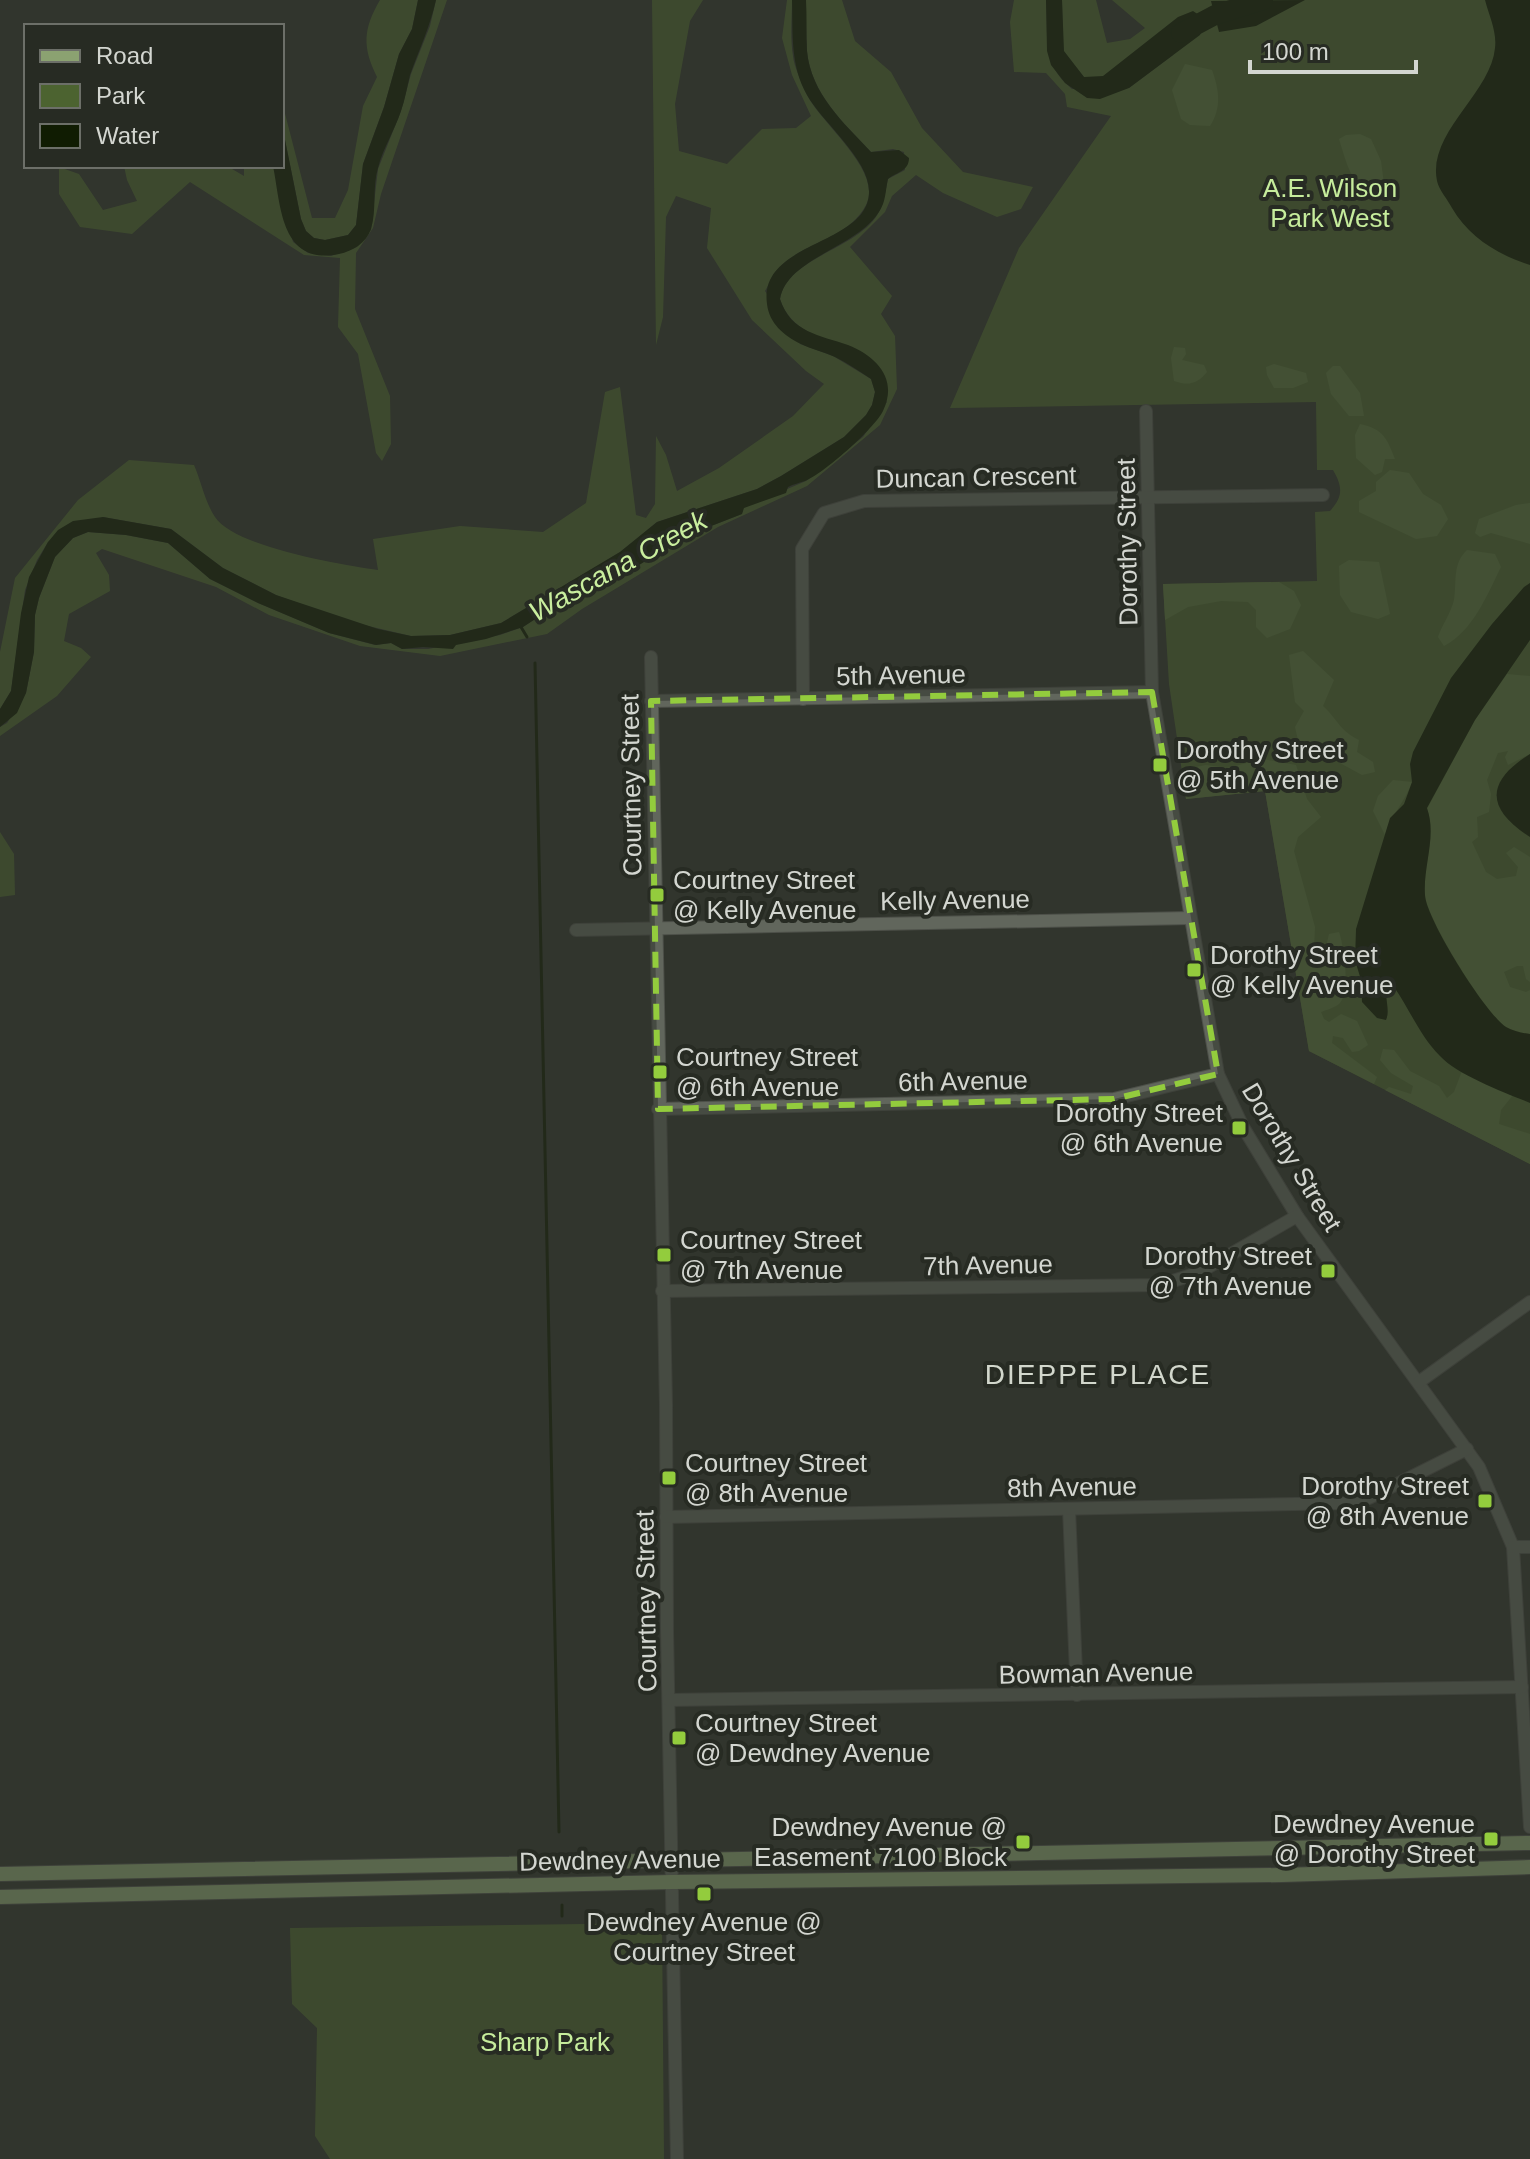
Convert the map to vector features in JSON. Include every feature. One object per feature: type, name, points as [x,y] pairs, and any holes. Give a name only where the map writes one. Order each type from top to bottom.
[{"type":"main road","name":"Dewdney Avenue","points":[[0,1874],[1530,1843]]},
{"type":"main road","name":"Dewdney Avenue","points":[[0,1897],[672,1882],[1282,1875],[1530,1867]]},
{"type":"street","name":"Dorothy Street","points":[[1146,411],[1152,692],[1218,1074],[1243,1127],[1297,1216],[1479,1467],[1513,1547],[1530,1827]]},
{"type":"street","name":"Duncan Crescent","points":[[803,699],[802,549],[824,513],[864,501],[1323,495]]},
{"type":"street","name":"Courtney Street","points":[[651,657],[677,2159]]},
{"type":"street","name":"5th Avenue","points":[[651,701],[1152,692]]},
{"type":"street","name":"Kelly Avenue","points":[[576,930],[1190,918]]},
{"type":"street","name":"6th Avenue","points":[[658,1109],[1114,1099],[1218,1074]]},
{"type":"street","name":"7th Avenue","points":[[662,1291],[1160,1285],[1198,1273],[1297,1216]]},
{"type":"street","points":[[1419,1382],[1530,1302]]},
{"type":"street","name":"8th Avenue","points":[[666,1517],[1346,1503],[1369,1498],[1467,1449]]},
{"type":"street","points":[[1069,1509],[1077,1695]]},
{"type":"street","points":[[1513,1547],[1530,1547]]},
{"type":"street","name":"Bowman Avenue","points":[[669,1700],[1522,1687]]},
{"type":"highlighted area","points":[[1152,692],[1218,1074],[1114,1099],[658,1109],[651,701]]},
{"type":"green space","points":[[380,0],[418,0],[412,29],[399,54],[363,164],[356,225],[348,235],[325,240],[314,238],[306,231],[301,219],[284,135],[284,110],[312,218],[335,218],[348,190],[363,106],[377,77],[367,47],[370,20]]},
{"type":"green space","points":[[436,0],[447,0],[381,194],[373,228],[356,253],[355,309],[390,396],[391,444],[382,461],[376,453],[358,354],[338,327],[340,258],[304,255],[190,182],[132,234],[80,227],[59,194],[59,168],[79,174],[103,210],[137,201],[124,168],[230,168],[244,176],[244,168],[274,168],[293,242],[308,253],[331,256],[357,247],[371,230],[378,169],[430,26]]},
{"type":"green space","points":[[652,0],[703,0],[690,21],[675,104],[679,151],[727,164],[762,129],[796,128],[811,116],[792,75],[782,38],[787,0],[792,0],[792,49],[798,74],[812,103],[858,162],[869,191],[866,205],[858,217],[836,234],[787,261],[775,272],[765,291],[800,344],[833,356],[871,379],[875,392],[866,415],[844,437],[757,489],[657,522],[620,552],[501,623],[450,635],[411,636],[347,621],[276,595],[223,568],[171,529],[103,517],[48,542],[37,560],[25,590],[11,691],[0,709],[0,652],[15,578],[78,500],[129,460],[194,465],[215,517],[226,528],[244,537],[290,553],[378,570],[373,539],[460,526],[543,532],[586,503],[605,392],[620,387],[636,515],[646,518],[655,504],[656,436],[666,455],[677,491],[719,468],[793,416],[824,384],[752,320],[707,248],[711,208],[676,196],[666,217],[663,317],[656,345]]},
{"type":"green space","points":[[806,0],[842,0],[855,41],[891,72],[922,128],[963,172],[1033,187],[1021,209],[997,217],[943,193],[916,175],[892,196],[885,212],[850,247],[892,296],[881,314],[895,336],[897,389],[880,425],[807,486],[718,527],[582,609],[547,634],[440,656],[360,646],[269,615],[216,587],[102,549],[96,553],[109,575],[110,591],[69,614],[64,641],[81,648],[91,657],[57,696],[0,736],[0,727],[7,723],[26,693],[34,652],[35,615],[55,557],[73,538],[88,532],[168,543],[210,579],[329,633],[375,645],[391,643],[402,649],[428,649],[500,635],[523,627],[546,612],[565,607],[688,535],[742,514],[743,508],[806,481],[863,437],[887,402],[849,346],[799,326],[780,299],[786,284],[796,272],[871,223],[880,210],[888,179],[905,170],[904,152],[893,149],[871,152],[830,107],[810,66]]},
{"type":"green space","name":"A.E. Wilson Park West","points":[[1014,0],[1046,0],[1048,49],[1055,69],[1072,89],[1129,88],[1173,55],[1115,68],[1102,77],[1084,77],[1063,51],[1062,0],[1096,0],[1107,43],[1130,39],[1145,28],[1112,0],[1530,0],[1530,1164],[1309,1051],[1265,791],[1186,799],[1169,684],[1163,584],[1317,581],[1315,512],[1330,511],[1340,492],[1333,470],[1317,470],[1316,402],[950,408],[1019,248],[1111,116],[1067,107],[1065,94],[1046,73],[1014,72],[1010,22]]},
{"type":"green space","points":[[1185,64],[1212,70],[1218,98],[1210,126],[1190,125],[1181,119],[1172,90]]},
{"type":"green space","points":[[1360,134],[1371,139],[1381,161],[1385,192],[1377,197],[1356,181],[1339,139]]},
{"type":"green space","points":[[1174,347],[1185,348],[1186,354],[1182,360],[1204,365],[1207,372],[1192,383],[1174,381],[1171,358]]},
{"type":"green space","points":[[1274,364],[1306,373],[1308,382],[1293,388],[1274,388],[1266,367]]},
{"type":"green space","points":[[1333,366],[1340,366],[1360,393],[1364,416],[1349,416],[1331,394],[1326,373]]},
{"type":"green space","points":[[1360,424],[1383,436],[1395,459],[1385,459],[1382,472],[1375,475],[1356,458],[1355,435]]},
{"type":"green space","points":[[1390,470],[1409,473],[1423,494],[1441,505],[1448,519],[1437,536],[1416,539],[1359,512],[1359,501],[1376,491],[1376,482]]},
{"type":"green space","points":[[1530,503],[1530,544],[1491,533],[1480,537],[1475,533],[1479,519]]},
{"type":"green space","points":[[1467,550],[1495,554],[1501,567],[1471,622],[1444,646],[1438,637],[1454,600],[1459,561]]},
{"type":"green space","points":[[1349,560],[1379,562],[1390,614],[1378,619],[1351,612],[1340,595],[1339,566]]},
{"type":"green space","points":[[1279,582],[1294,591],[1301,605],[1290,629],[1267,638],[1256,627],[1256,610],[1248,602],[1221,601],[1188,607],[1165,620],[1163,584]]},
{"type":"green space","points":[[1303,651],[1334,680],[1323,706],[1343,729],[1359,740],[1357,752],[1373,762],[1375,772],[1362,775],[1298,740],[1295,727],[1304,711],[1295,702],[1289,655]]},
{"type":"green space","points":[[1507,674],[1530,676],[1530,754],[1508,765],[1505,757],[1508,751],[1498,753],[1487,780],[1491,794],[1489,812],[1477,817],[1478,837],[1472,842],[1486,872],[1497,879],[1516,876],[1518,867],[1506,853],[1514,847],[1530,857],[1530,982],[1526,979],[1523,966],[1504,972],[1510,987],[1526,992],[1530,990],[1530,1034],[1506,1027],[1485,1004],[1446,944],[1425,895],[1431,830],[1427,809],[1475,720]]},
{"type":"green space","points":[[1263,759],[1296,765],[1307,799],[1321,817],[1298,837],[1294,851],[1315,927],[1314,947],[1318,956],[1325,951],[1329,934],[1339,932],[1343,948],[1346,980],[1343,998],[1338,1005],[1321,1012],[1329,1022],[1341,1014],[1357,1021],[1368,1045],[1352,1052],[1343,1038],[1333,1036],[1332,1043],[1377,1077],[1374,1084],[1309,1051],[1265,791],[1186,799],[1181,770],[1206,765],[1227,768]]},
{"type":"green space","points":[[1393,780],[1412,782],[1385,835],[1373,811],[1378,796]]},
{"type":"green space","points":[[0,832],[14,854],[15,895],[0,897]]},
{"type":"green space","points":[[1383,1049],[1394,1050],[1410,1071],[1439,1086],[1447,1098],[1454,1092],[1462,1071],[1513,1095],[1501,1110],[1499,1124],[1530,1134],[1530,1164],[1385,1090],[1389,1087],[1411,1094],[1413,1086],[1391,1073],[1380,1060]]},
{"type":"green space","name":"Sharp Park","points":[[662,1923],[664,2159],[330,2159],[315,2136],[317,2028],[292,2004],[290,1928]]},
{"type":"water","points":[[418,0],[436,0],[401,111],[378,168],[369,234],[358,246],[344,253],[320,255],[305,251],[294,242],[287,229],[278,198],[273,168],[284,168],[284,135],[306,231],[314,238],[325,240],[348,235],[356,225],[363,164],[399,54],[412,29]]},
{"type":"water","points":[[792,0],[806,0],[810,66],[830,107],[871,152],[899,150],[909,158],[905,169],[888,179],[883,204],[874,219],[861,231],[797,272],[786,284],[780,299],[791,319],[799,326],[859,350],[882,371],[888,389],[887,400],[870,429],[824,470],[788,487],[786,493],[744,508],[742,514],[688,535],[603,587],[565,607],[546,612],[523,627],[456,645],[453,649],[402,649],[391,643],[376,645],[329,633],[210,579],[168,543],[88,532],[73,538],[55,557],[35,615],[34,652],[26,693],[17,713],[0,727],[0,709],[11,691],[29,577],[48,542],[58,530],[73,521],[103,517],[171,529],[223,568],[276,595],[378,629],[411,636],[450,635],[501,623],[620,552],[657,522],[757,489],[844,437],[872,405],[875,392],[871,379],[835,357],[789,337],[774,323],[767,304],[769,283],[779,267],[852,223],[865,209],[869,191],[861,166],[814,106],[802,84],[794,49]]},
{"type":"water","points":[[1046,0],[1062,0],[1064,51],[1084,77],[1103,76],[1178,17],[1193,11],[1202,17],[1204,26],[1200,35],[1129,88],[1100,99],[1087,98],[1065,83],[1051,65],[1047,51]]},
{"type":"water","points":[[1305,0],[1256,26],[1219,32],[1211,1]]},
{"type":"water","points":[[1485,0],[1530,0],[1530,265],[1496,250],[1467,228],[1437,181],[1436,163],[1441,146],[1491,65],[1495,36]]},
{"type":"water","points":[[1530,583],[1530,640],[1475,720],[1427,808],[1431,829],[1425,895],[1446,944],[1485,1004],[1506,1027],[1530,1034],[1530,1103],[1482,1083],[1448,1063],[1427,1040],[1394,987],[1388,985],[1387,989],[1386,1020],[1377,1018],[1362,1002],[1361,980],[1355,960],[1356,929],[1390,818],[1404,804],[1412,782],[1410,764],[1413,752],[1451,678],[1492,624]]},
{"type":"water","points":[[1530,754],[1530,837],[1505,816],[1497,796],[1505,775]]},
{"type":"waterway","name":"Wascana Creek","points":[[1181,33],[1215,15],[1263,0]]},
{"type":"waterway","points":[[521,627],[527,637]]},
{"type":"waterway","points":[[535,663],[559,1832]]},
{"type":"waterway","points":[[562,1905],[562,1916]]},
{"type":"place","name":"Dorothy Street @ 5th Avenue","points":[[1160,765]]},
{"type":"place","name":"Courtney Street @ Kelly Avenue","points":[[657,895]]},
{"type":"place","name":"Dorothy Street @ Kelly Avenue","points":[[1194,970]]},
{"type":"place","name":"Courtney Street @ 6th Avenue","points":[[660,1072]]},
{"type":"place","name":"Dorothy Street @ 6th Avenue","points":[[1239,1128]]},
{"type":"place","name":"Courtney Street @ 7th Avenue","points":[[664,1255]]},
{"type":"place","name":"Dorothy Street @ 7th Avenue","points":[[1328,1271]]},
{"type":"place","name":"Courtney Street @ 8th Avenue","points":[[669,1478]]},
{"type":"place","name":"Dorothy Street @ 8th Avenue","points":[[1485,1501]]},
{"type":"place","name":"Courtney Street @ Dewdney Avenue","points":[[679,1738]]},
{"type":"place","name":"Dewdney Avenue @ Dorothy Street","points":[[1491,1839]]},
{"type":"place","name":"Dewdney Avenue @ Easement 7100 Block","points":[[1023,1842]]},
{"type":"place","name":"Dewdney Avenue @ Courtney Street","points":[[704,1894]]},
{"type":"district","name":"DIEPPE PLACE","points":[[1098,1374]]}]
